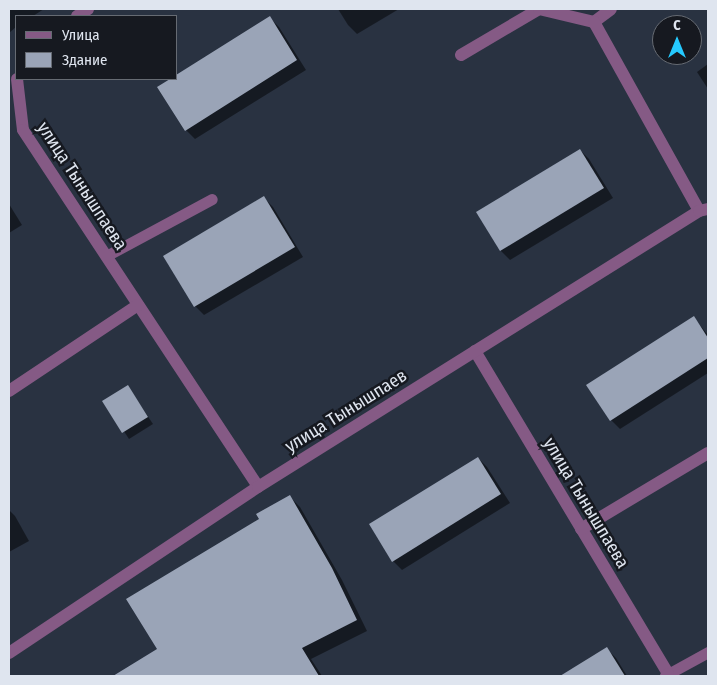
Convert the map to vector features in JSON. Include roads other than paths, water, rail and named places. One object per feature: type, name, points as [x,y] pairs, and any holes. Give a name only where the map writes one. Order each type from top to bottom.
[{"type":"street","points":[[461,55],[539,9],[594,22],[706,210]]},
{"type":"street","points":[[594,22],[611,9]]},
{"type":"street","name":"улица Тынышпаева","points":[[17,80],[23,130],[258,487]]},
{"type":"street","name":"улица Тынышпаев","points":[[9,653],[258,487],[475,351],[706,210]]},
{"type":"street","points":[[9,391],[138,305]]},
{"type":"street","name":"улица Тынышпаева","points":[[475,351],[667,675]]},
{"type":"street","points":[[581,529],[708,453]]},
{"type":"lane","points":[[106,256],[212,199]]},
{"type":"lane","points":[[667,675],[708,652]]}]
